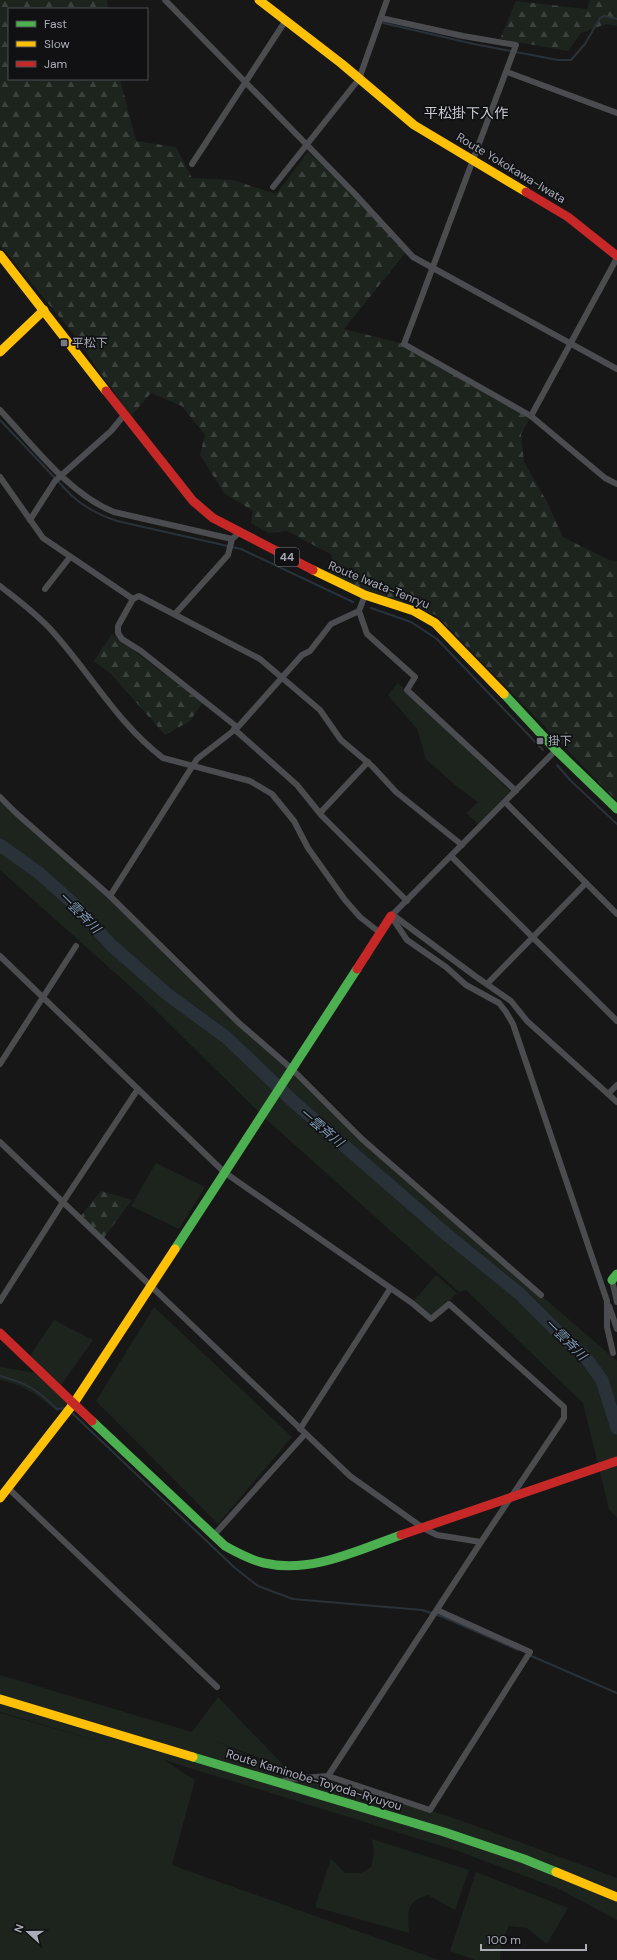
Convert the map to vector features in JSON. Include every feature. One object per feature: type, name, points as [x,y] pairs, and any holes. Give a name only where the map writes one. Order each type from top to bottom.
[{"type":"main road","name":"Route Yokokawa-Iwata","points":[[259,0],[286,20],[414,125],[568,217],[617,257]]},
{"type":"main road","name":"Route Iwata-Tenryu","points":[[0,255],[193,501],[234,538],[365,595],[414,611],[435,623],[456,643],[556,750],[617,809]]},
{"type":"main road","points":[[0,352],[44,310]]},
{"type":"main road","points":[[0,1498],[74,1403],[267,1105],[292,1069],[379,932],[392,916]]},
{"type":"main road","points":[[0,1333],[225,1546],[253,1561],[268,1565],[303,1566],[329,1560],[617,1461]]},
{"type":"main road","name":"Route Kaminobe-Toyoda-Ryuyou","points":[[0,1699],[444,1832],[524,1859],[617,1897]]},
{"type":"street","points":[[165,0],[307,145],[413,257],[617,369]]},
{"type":"street","points":[[273,188],[359,79],[387,0]]},
{"type":"street","points":[[381,18],[463,36],[516,45],[404,344],[531,416],[605,478],[617,484]]},
{"type":"street","points":[[192,164],[286,20]]},
{"type":"street","points":[[507,72],[617,113]]},
{"type":"street","points":[[531,416],[617,257]]},
{"type":"street","points":[[0,410],[59,478],[80,494],[114,512],[234,538],[228,556],[175,614]]},
{"type":"street","points":[[30,520],[59,478],[111,431],[125,414]]},
{"type":"street","points":[[0,477],[44,538],[133,599]]},
{"type":"street","points":[[45,589],[70,557]]},
{"type":"street","points":[[0,586],[33,611],[54,633],[117,712],[147,746],[163,758],[250,781],[272,794],[294,821],[308,848],[345,900],[360,918],[379,932]]},
{"type":"street","points":[[365,595],[359,611],[367,634],[415,677],[407,690],[516,791]]},
{"type":"street","points":[[407,902],[320,813],[297,785],[236,728],[147,656],[122,640],[118,633],[118,626],[133,599],[139,596],[260,659],[320,710],[340,740],[368,762],[396,792],[462,845]]},
{"type":"street","points":[[110,896],[196,759],[236,728],[302,654],[310,651],[331,624],[359,611]]},
{"type":"street","points":[[392,916],[556,750]]},
{"type":"street","points":[[320,813],[368,762]]},
{"type":"street","points":[[0,797],[110,896],[239,1024],[292,1069],[362,1139],[541,1295]]},
{"type":"street","points":[[505,802],[617,914]]},
{"type":"street","points":[[452,856],[532,938],[617,1021]]},
{"type":"street","points":[[487,984],[586,883]]},
{"type":"street","points":[[392,916],[511,1001],[527,1021],[617,1102]]},
{"type":"street","points":[[392,916],[407,940],[446,967],[466,986],[490,997],[506,1012],[513,1024],[617,1330]]},
{"type":"street","points":[[0,1064],[76,946]]},
{"type":"street","points":[[0,956],[224,1172],[412,1303],[431,1319],[449,1304],[564,1407],[564,1418],[328,1776]]},
{"type":"street","points":[[608,1094],[617,1085]]},
{"type":"street","points":[[0,1301],[63,1202],[138,1089]]},
{"type":"street","points":[[0,1142],[300,1430],[350,1476],[423,1528],[437,1535],[481,1542]]},
{"type":"street","points":[[615,1277],[617,1302]]},
{"type":"street","points":[[300,1430],[390,1289]]},
{"type":"street","points":[[607,1301],[607,1327],[613,1352]]},
{"type":"street","points":[[214,1535],[305,1434]]},
{"type":"street","points":[[8,1488],[218,1687]]},
{"type":"street","points":[[280,1782],[290,1779],[328,1776],[430,1810],[530,1652],[437,1610]]},
{"type":"green space","points":[[0,0],[107,0],[108,8],[8,8],[8,80],[120,80],[136,141],[176,147],[192,178],[233,180],[276,194],[308,152],[379,220],[406,252],[344,329],[404,344],[531,416],[521,434],[524,462],[546,500],[563,537],[609,560],[617,561],[617,801],[436,615],[378,595],[329,575],[332,555],[287,531],[269,533],[251,523],[253,511],[224,493],[200,455],[205,435],[182,406],[151,393],[131,416],[72,332],[0,245]]},
{"type":"green space","points":[[590,0],[617,0],[617,26],[606,24],[581,33],[568,51],[500,39],[516,1],[587,9]]},
{"type":"green space","points":[[112,634],[202,703],[190,721],[165,735],[111,674],[94,661]]},
{"type":"green space","points":[[398,683],[510,791],[478,824],[466,813],[478,802],[455,785],[426,759],[417,729],[388,695]]},
{"type":"green space","points":[[0,802],[149,934],[306,1083],[470,1234],[617,1361],[617,1518],[609,1509],[583,1403],[466,1290],[459,1292],[267,1120],[141,996],[0,870]]},
{"type":"green space","points":[[156,1163],[205,1187],[179,1229],[131,1206]]},
{"type":"green space","points":[[101,1191],[132,1200],[102,1240],[79,1218]]},
{"type":"green space","points":[[436,1275],[457,1293],[431,1319],[412,1303]]},
{"type":"green space","points":[[154,1307],[292,1437],[218,1524],[96,1401]]},
{"type":"green space","points":[[54,1320],[93,1340],[59,1388],[28,1359]]},
{"type":"green space","points":[[0,1367],[36,1373],[68,1404],[58,1412],[25,1388],[0,1380]]},
{"type":"green space","points":[[0,1675],[192,1732],[218,1697],[287,1769],[213,1740],[286,1772],[291,1779],[328,1776],[465,1822],[617,1878],[617,1920],[557,1888],[458,1851],[164,1760],[195,1780],[172,1865],[439,1960],[0,1960],[0,1713],[122,1748],[0,1712]]},
{"type":"green space","points":[[372,1839],[469,1870],[455,1910],[428,1895],[415,1901],[410,1908],[409,1913],[409,1933],[315,1907],[331,1859],[345,1873],[361,1873],[371,1867],[374,1853]]},
{"type":"green space","points":[[476,1872],[568,1908],[547,1944],[527,1928],[509,1926],[501,1943],[500,1960],[475,1960],[450,1951]]},
{"type":"waterway","points":[[383,23],[474,44],[558,60],[571,60],[585,44],[600,18],[604,16],[617,19]]},
{"type":"waterway","points":[[0,420],[71,495],[92,511],[117,521],[241,549],[353,602]]},
{"type":"waterway","points":[[371,608],[411,622],[437,639],[543,750]]},
{"type":"waterway","points":[[557,765],[571,781],[617,824]]},
{"type":"waterway","name":"一雲斉川","points":[[0,845],[39,873],[76,906],[111,945],[167,994],[227,1038],[295,1103],[446,1234],[520,1294],[563,1337],[583,1354],[602,1380],[617,1428]]},
{"type":"waterway","points":[[0,1376],[32,1388],[57,1409],[66,1408]]},
{"type":"waterway","points":[[71,1412],[235,1568],[258,1586],[293,1599],[422,1610],[443,1617],[518,1650]]},
{"type":"waterway","points":[[529,1655],[617,1693]]},
{"type":"traffic: fast","points":[[504,694],[556,750],[617,809]]},
{"type":"traffic: fast","points":[[175,1249],[357,969]]},
{"type":"traffic: fast","points":[[612,1280],[617,1274]]},
{"type":"traffic: fast","points":[[92,1421],[225,1546],[254,1560],[282,1566],[317,1563],[334,1559],[401,1535]]},
{"type":"traffic: fast","points":[[193,1757],[444,1832],[524,1859],[556,1872]]},
{"type":"traffic: slow","points":[[259,0],[342,64],[414,125],[526,192]]},
{"type":"traffic: slow","points":[[0,255],[106,391]]},
{"type":"traffic: slow","points":[[0,352],[44,310]]},
{"type":"traffic: slow","points":[[313,570],[365,595],[414,611],[435,623],[504,694]]},
{"type":"traffic: slow","points":[[0,1498],[74,1403],[175,1249]]},
{"type":"traffic: slow","points":[[0,1699],[193,1757]]},
{"type":"traffic: slow","points":[[556,1872],[617,1897]]},
{"type":"traffic: jam","points":[[526,192],[568,217],[617,256]]},
{"type":"traffic: jam","points":[[106,391],[193,501],[213,518],[313,570]]},
{"type":"traffic: jam","points":[[357,969],[391,916]]},
{"type":"traffic: jam","points":[[0,1333],[92,1421]]},
{"type":"traffic: jam","points":[[401,1535],[617,1461]]},
{"type":"place","name":"平松下","points":[[64,343]]},
{"type":"place","name":"掛下","points":[[540,741]]},
{"type":"district","name":"平松掛下入作","points":[[466,113]]}]
